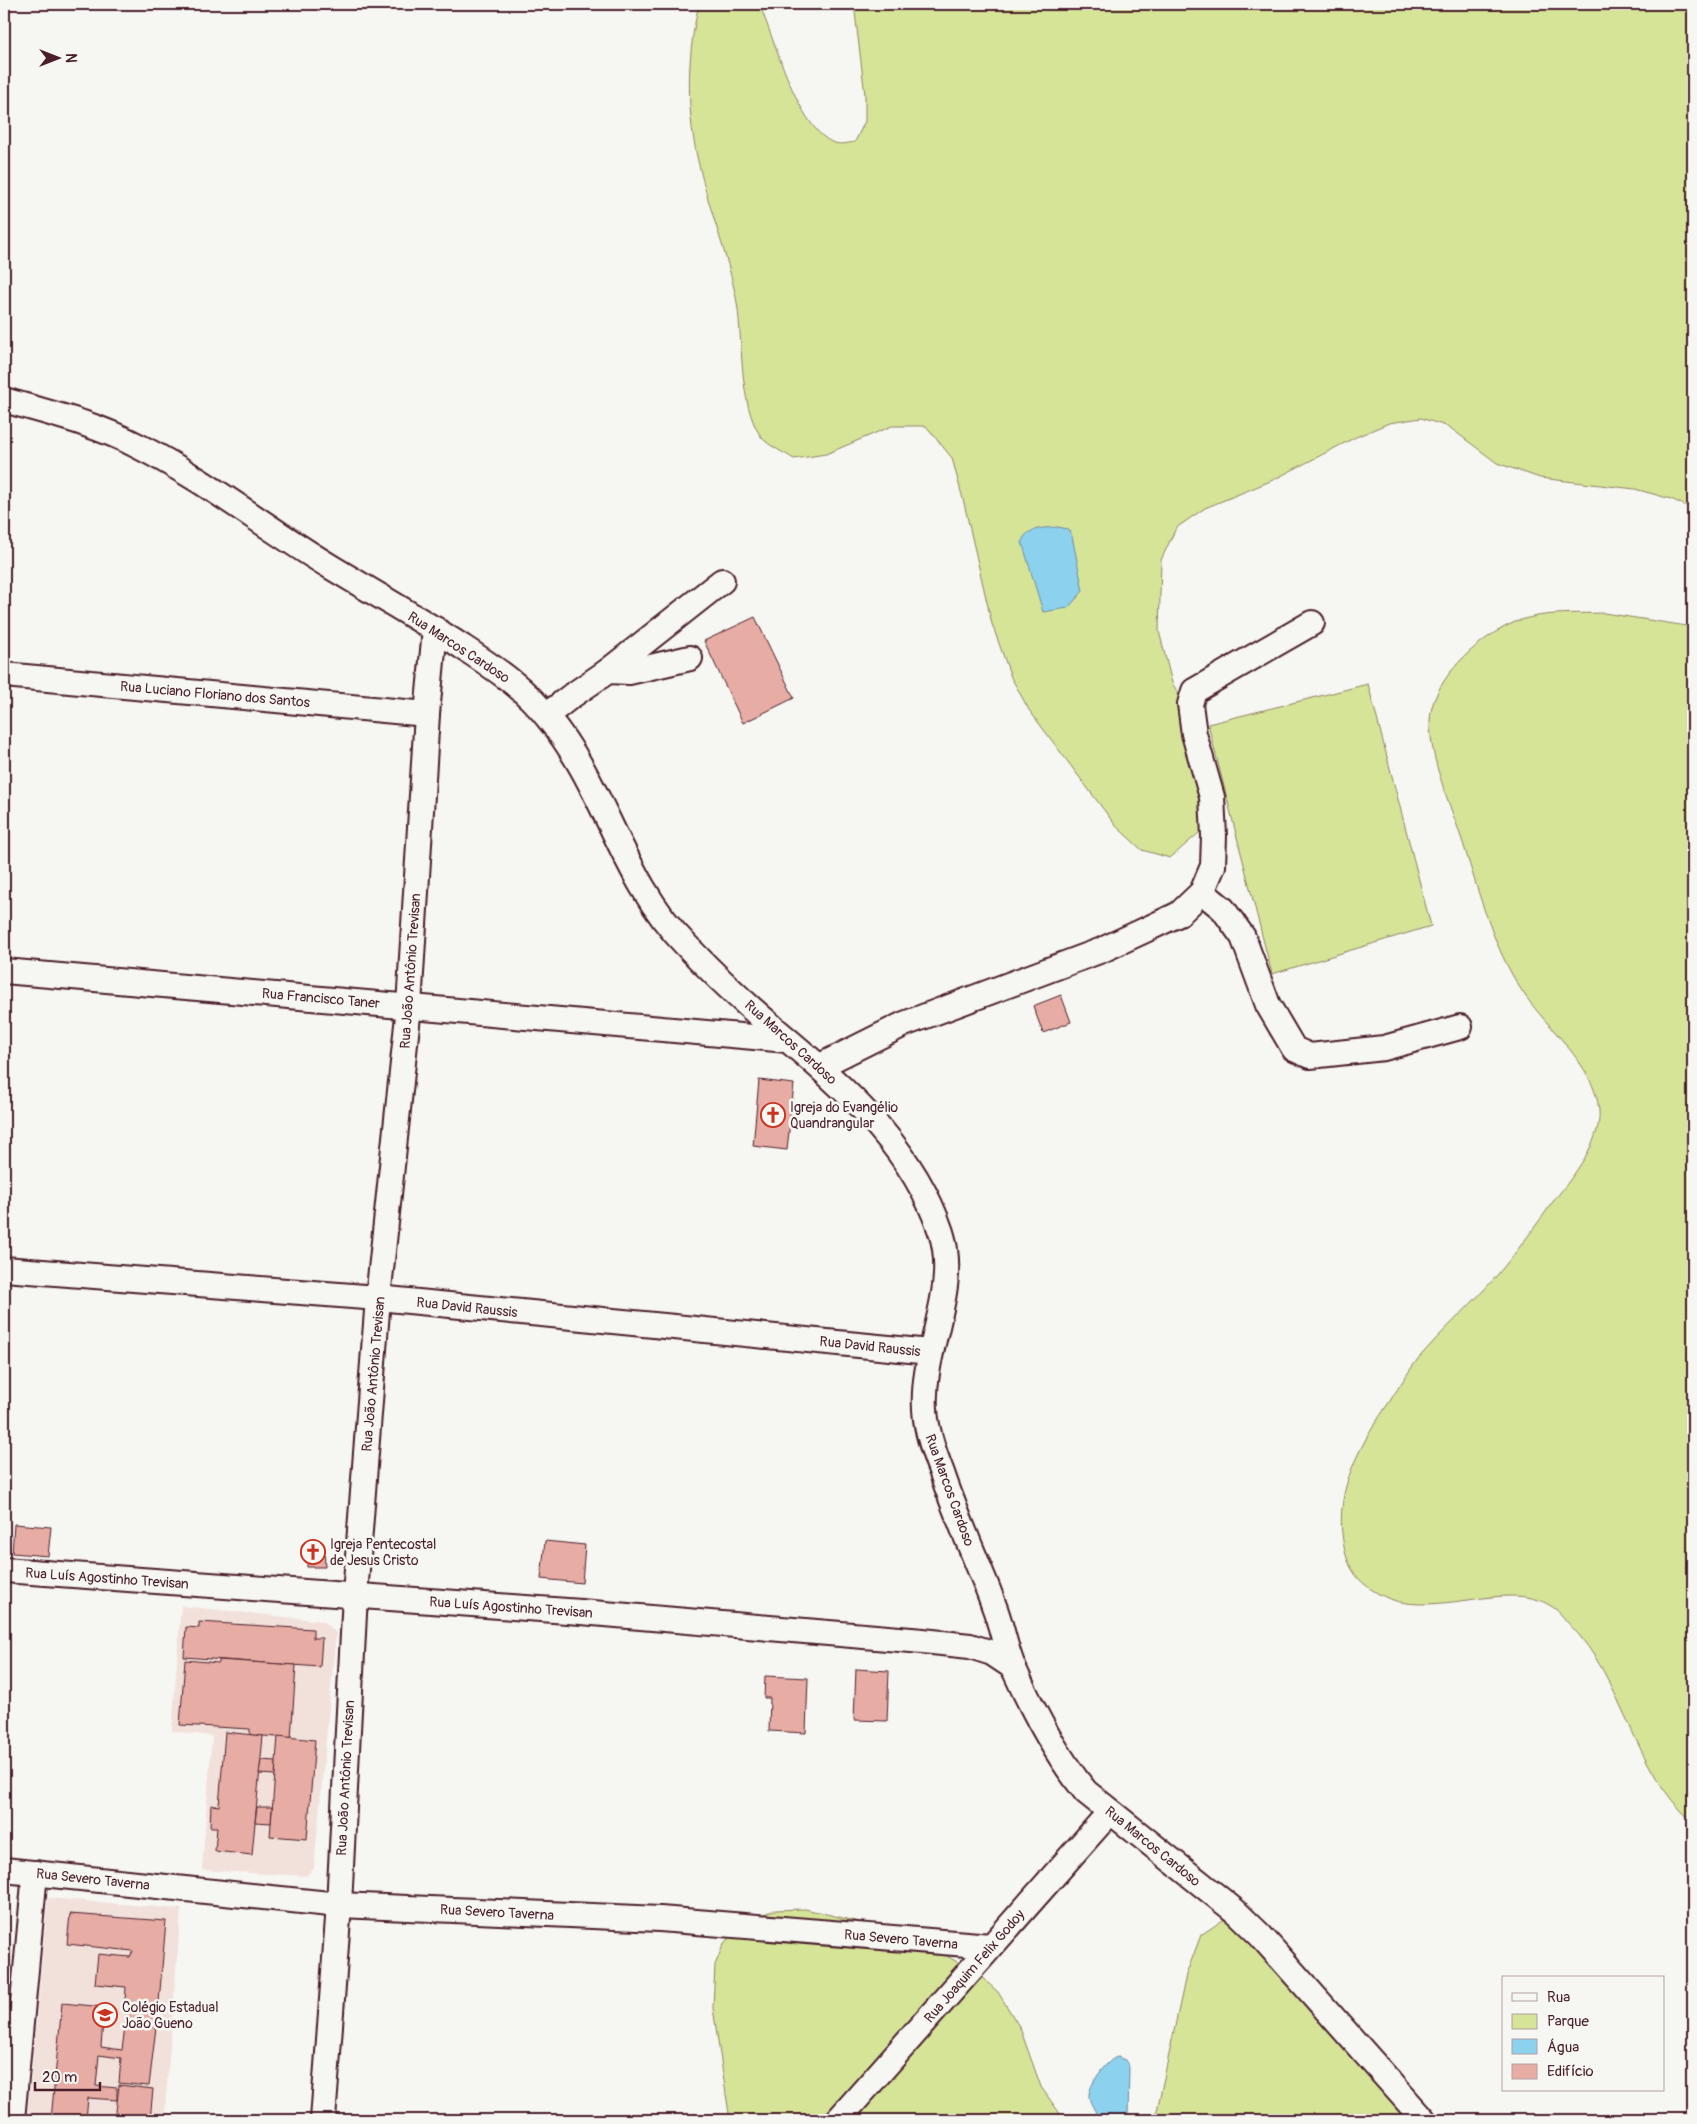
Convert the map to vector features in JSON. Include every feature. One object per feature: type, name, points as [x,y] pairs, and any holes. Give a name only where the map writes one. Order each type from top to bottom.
[{"type":"street","name":"Rua Marcos Cardoso","points":[[4,400],[80,422],[139,446],[196,479],[325,564],[435,629],[504,674],[547,715],[571,750],[624,856],[653,905],[681,941],[787,1040],[820,1066],[878,1125],[901,1154],[928,1199],[943,1237],[946,1275],[925,1385],[926,1425],[949,1494],[994,1606],[1013,1667],[1070,1772],[1086,1792],[1235,1911],[1260,1935],[1424,2120]]},
{"type":"street","points":[[547,715],[608,671],[722,581]]},
{"type":"street","points":[[820,1066],[904,1024],[1102,950],[1179,914],[1202,892],[1212,866],[1214,836],[1212,797],[1194,734],[1190,704],[1191,696],[1194,691],[1312,623]]},
{"type":"street","name":"Rua João Antônio Trevisan","points":[[323,2120],[339,1905],[355,1595],[378,1298],[409,1006],[427,714],[435,629]]},
{"type":"street","points":[[608,671],[630,672],[690,658]]},
{"type":"street","name":"Rua Luciano Floriano dos Santos","points":[[4,675],[427,714]]},
{"type":"street","points":[[1202,892],[1223,909],[1243,937],[1268,1005],[1294,1049],[1310,1056],[1384,1048],[1460,1027]]},
{"type":"street","name":"Rua Francisco Taner","points":[[4,970],[787,1040]]},
{"type":"street","name":"Rua David Raussis","points":[[4,1269],[378,1298],[930,1352]]},
{"type":"street","name":"Rua Luís Agostinho Trevisan","points":[[4,1570],[187,1585],[355,1595],[581,1612],[970,1646],[992,1654],[1013,1667]]},
{"type":"street","name":"Rua Joaquim Felix Godoy","points":[[838,2120],[1110,1812]]},
{"type":"street","name":"Rua Severo Taverna","points":[[4,1870],[339,1905],[660,1919],[991,1946]]},
{"type":"street","points":[[12,2120],[35,1873]]},
{"type":"shaded area","points":[[181,1606],[323,1621],[336,1633],[314,1868],[306,1876],[202,1870],[212,1736],[172,1731]]},
{"type":"shaded area","name":"Colégio Estadual João Gueno","points":[[48,1898],[181,1909],[164,2120],[27,2120]]},
{"type":"green space","points":[[699,4],[759,4],[789,82],[810,122],[822,136],[835,143],[845,144],[855,142],[865,121],[865,95],[854,4],[1693,4],[1693,509],[1671,499],[1635,489],[1540,478],[1497,463],[1449,427],[1421,418],[1389,423],[1356,437],[1273,480],[1205,508],[1176,528],[1161,560],[1159,631],[1172,683],[1208,740],[1212,807],[1200,832],[1170,858],[1142,850],[1116,826],[1029,710],[1011,677],[992,624],[952,458],[926,426],[892,426],[826,454],[794,459],[765,441],[754,424],[745,389],[736,297],[704,185],[692,128],[689,86],[690,66]]},
{"type":"green space","points":[[1604,613],[1693,627],[1693,1822],[1672,1801],[1656,1777],[1603,1671],[1588,1646],[1556,1610],[1534,1598],[1513,1596],[1421,1604],[1399,1602],[1379,1594],[1364,1584],[1350,1566],[1343,1541],[1341,1521],[1347,1484],[1360,1449],[1407,1374],[1418,1359],[1479,1295],[1521,1246],[1585,1158],[1599,1122],[1599,1110],[1595,1093],[1588,1077],[1568,1047],[1522,991],[1495,938],[1437,768],[1431,737],[1432,707],[1438,691],[1458,663],[1471,650],[1499,630],[1524,619],[1546,615]]},
{"type":"green space","points":[[1368,684],[1431,926],[1272,974],[1208,724]]},
{"type":"green space","points":[[805,1909],[860,1922],[942,1953],[979,1975],[998,1992],[1020,2028],[1041,2087],[1063,2118],[1069,2120],[730,2120],[713,2008],[715,1965],[724,1943],[746,1921],[774,1910]]},
{"type":"green space","points":[[1240,1919],[1428,2120],[1155,2120],[1186,1975],[1201,1935],[1223,1920]]},
{"type":"water","points":[[1058,527],[1068,529],[1072,536],[1083,591],[1068,608],[1043,612],[1022,542],[1024,537],[1032,531]]},
{"type":"water","points":[[1118,2057],[1125,2060],[1129,2067],[1128,2120],[1099,2120],[1090,2100],[1090,2090],[1096,2078],[1109,2062]]},
{"type":"building","points":[[755,617],[794,698],[743,723],[704,641]]},
{"type":"building","points":[[1061,995],[1071,1022],[1043,1033],[1033,1006]]},
{"type":"building","name":"Igreja do Evangélio Quandrangular","points":[[759,1080],[794,1084],[787,1150],[753,1146]]},
{"type":"building","points":[[14,1524],[51,1527],[48,1556],[12,1553]]},
{"type":"building","points":[[545,1541],[585,1545],[582,1583],[541,1579]]},
{"type":"building","name":"Igreja Pentecostal de Jesus Cristo","points":[[302,1545],[324,1545],[325,1567],[307,1567],[307,1558],[302,1558]]},
{"type":"building","points":[[199,1622],[313,1629],[313,1638],[322,1638],[320,1667],[184,1657],[186,1627],[199,1628]]},
{"type":"building","points":[[185,1660],[219,1663],[219,1660],[296,1665],[291,1738],[250,1735],[250,1729],[180,1725]]},
{"type":"building","points":[[856,1669],[889,1671],[887,1721],[854,1720]]},
{"type":"building","points":[[765,1676],[808,1678],[806,1733],[769,1731],[770,1698],[764,1698]]},
{"type":"building","points":[[225,1732],[263,1736],[252,1855],[215,1851],[217,1827],[210,1827],[211,1805],[219,1806]]},
{"type":"building","points":[[278,1736],[315,1740],[307,1839],[270,1836]]},
{"type":"building","points":[[261,1760],[276,1761],[275,1775],[259,1774]]},
{"type":"building","points":[[257,1807],[272,1807],[271,1823],[255,1822]]},
{"type":"building","points":[[70,1914],[166,1921],[159,2002],[149,2086],[119,2083],[121,2058],[99,2055],[96,2086],[117,2088],[117,2100],[88,2098],[86,2120],[51,2120],[62,2003],[104,2007],[101,2047],[122,2050],[128,2003],[125,2000],[126,1987],[95,1984],[98,1954],[130,1957],[133,1951],[67,1944]]},
{"type":"building","points":[[119,2085],[153,2089],[150,2120],[115,2120]]},
{"type":"place","name":"Igreja do Evangélio Quandrangular","points":[[773,1115]]},
{"type":"place","name":"Igreja Pentecostal de Jesus Cristo","points":[[313,1552]]},
{"type":"place","name":"Colégio Estadual João Gueno","points":[[105,2015]]}]
